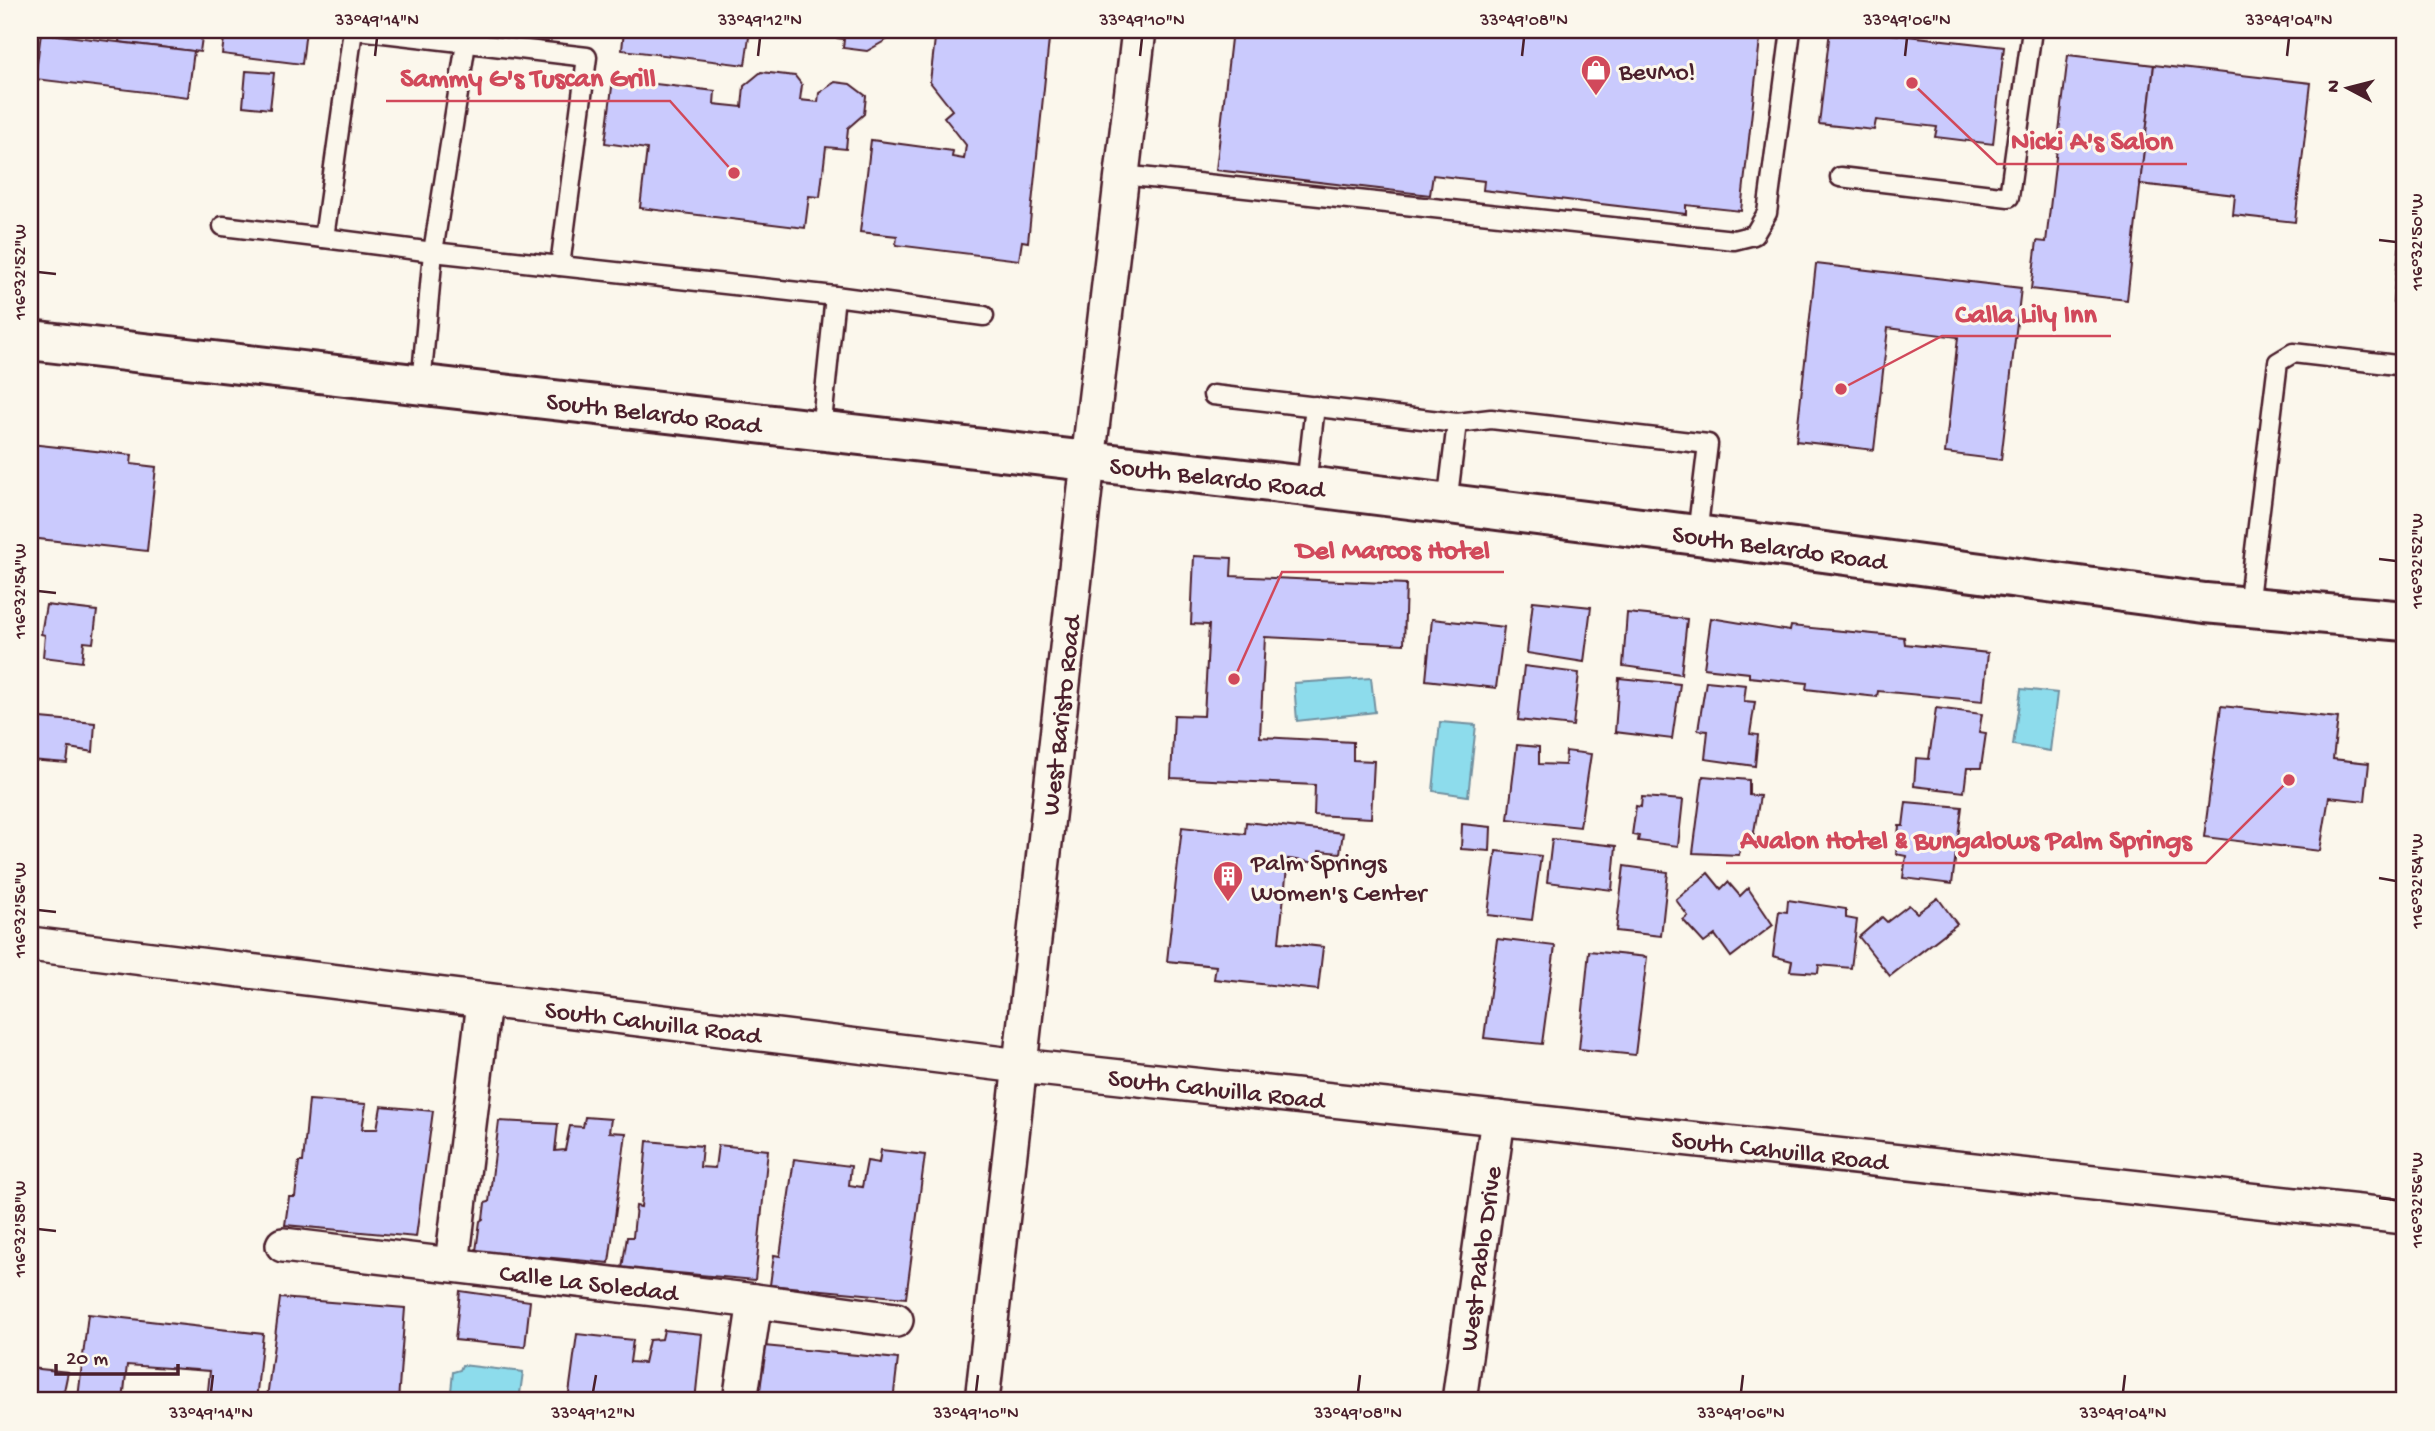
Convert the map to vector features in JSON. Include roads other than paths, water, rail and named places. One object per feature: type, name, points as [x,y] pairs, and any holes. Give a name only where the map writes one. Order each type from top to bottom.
[{"type":"street","name":"West Baristo Road","points":[[982,1401],[1139,30]]},
{"type":"street","name":"South Belardo Road","points":[[30,340],[1306,486],[2248,607],[2405,621]]},
{"type":"street","name":"South Cahuilla Road","points":[[30,944],[1020,1066],[2405,1217]]},
{"type":"street","points":[[452,1264],[484,1002]]},
{"type":"street","name":"West Pablo Drive","points":[[1459,1401],[1498,1118]]},
{"type":"street","name":"Calle La Soledad","points":[[283,1245],[895,1320]]},
{"type":"street","points":[[740,1401],[755,1301]]},
{"type":"lane","points":[[324,238],[356,30],[587,57],[560,266]]},
{"type":"lane","points":[[1122,175],[1734,240],[1754,234],[1767,213],[1791,30]]},
{"type":"lane","points":[[1840,177],[2009,197],[2032,30]]},
{"type":"lane","points":[[421,385],[433,252],[466,43]]},
{"type":"lane","points":[[223,226],[835,296],[984,316]]},
{"type":"lane","points":[[821,431],[835,296]]},
{"type":"lane","points":[[2248,607],[2278,362],[2293,353],[2405,366]]},
{"type":"lane","points":[[1213,395],[1457,423],[1491,419],[1708,444],[1697,535]]},
{"type":"lane","points":[[1306,486],[1315,406]]},
{"type":"lane","points":[[1447,504],[1457,423]]},
{"type":"water","points":[[1371,678],[1375,712],[1297,721],[1294,683]]},
{"type":"water","points":[[2021,689],[2057,693],[2050,751],[2013,745]]},
{"type":"water","points":[[1440,722],[1476,725],[1468,796],[1433,791]]},
{"type":"water","points":[[462,1365],[523,1372],[519,1401],[450,1401],[453,1372],[460,1370]]},
{"type":"place","name":"Nicki A's Salon","points":[[1912,83]]},
{"type":"place","name":"BevMo!","points":[[1596,97]]},
{"type":"place","name":"Sammy G's Tuscan Grill","points":[[734,173]]},
{"type":"place","name":"Calla Lily Inn","points":[[1841,389]]},
{"type":"place","name":"Del Marcos Hotel","points":[[1234,679]]},
{"type":"place","name":"Avalon Hotel & Bungalows Palm Springs","points":[[2289,780]]},
{"type":"place","name":"Palm Springs Women's Center","points":[[1228,903]]}]
